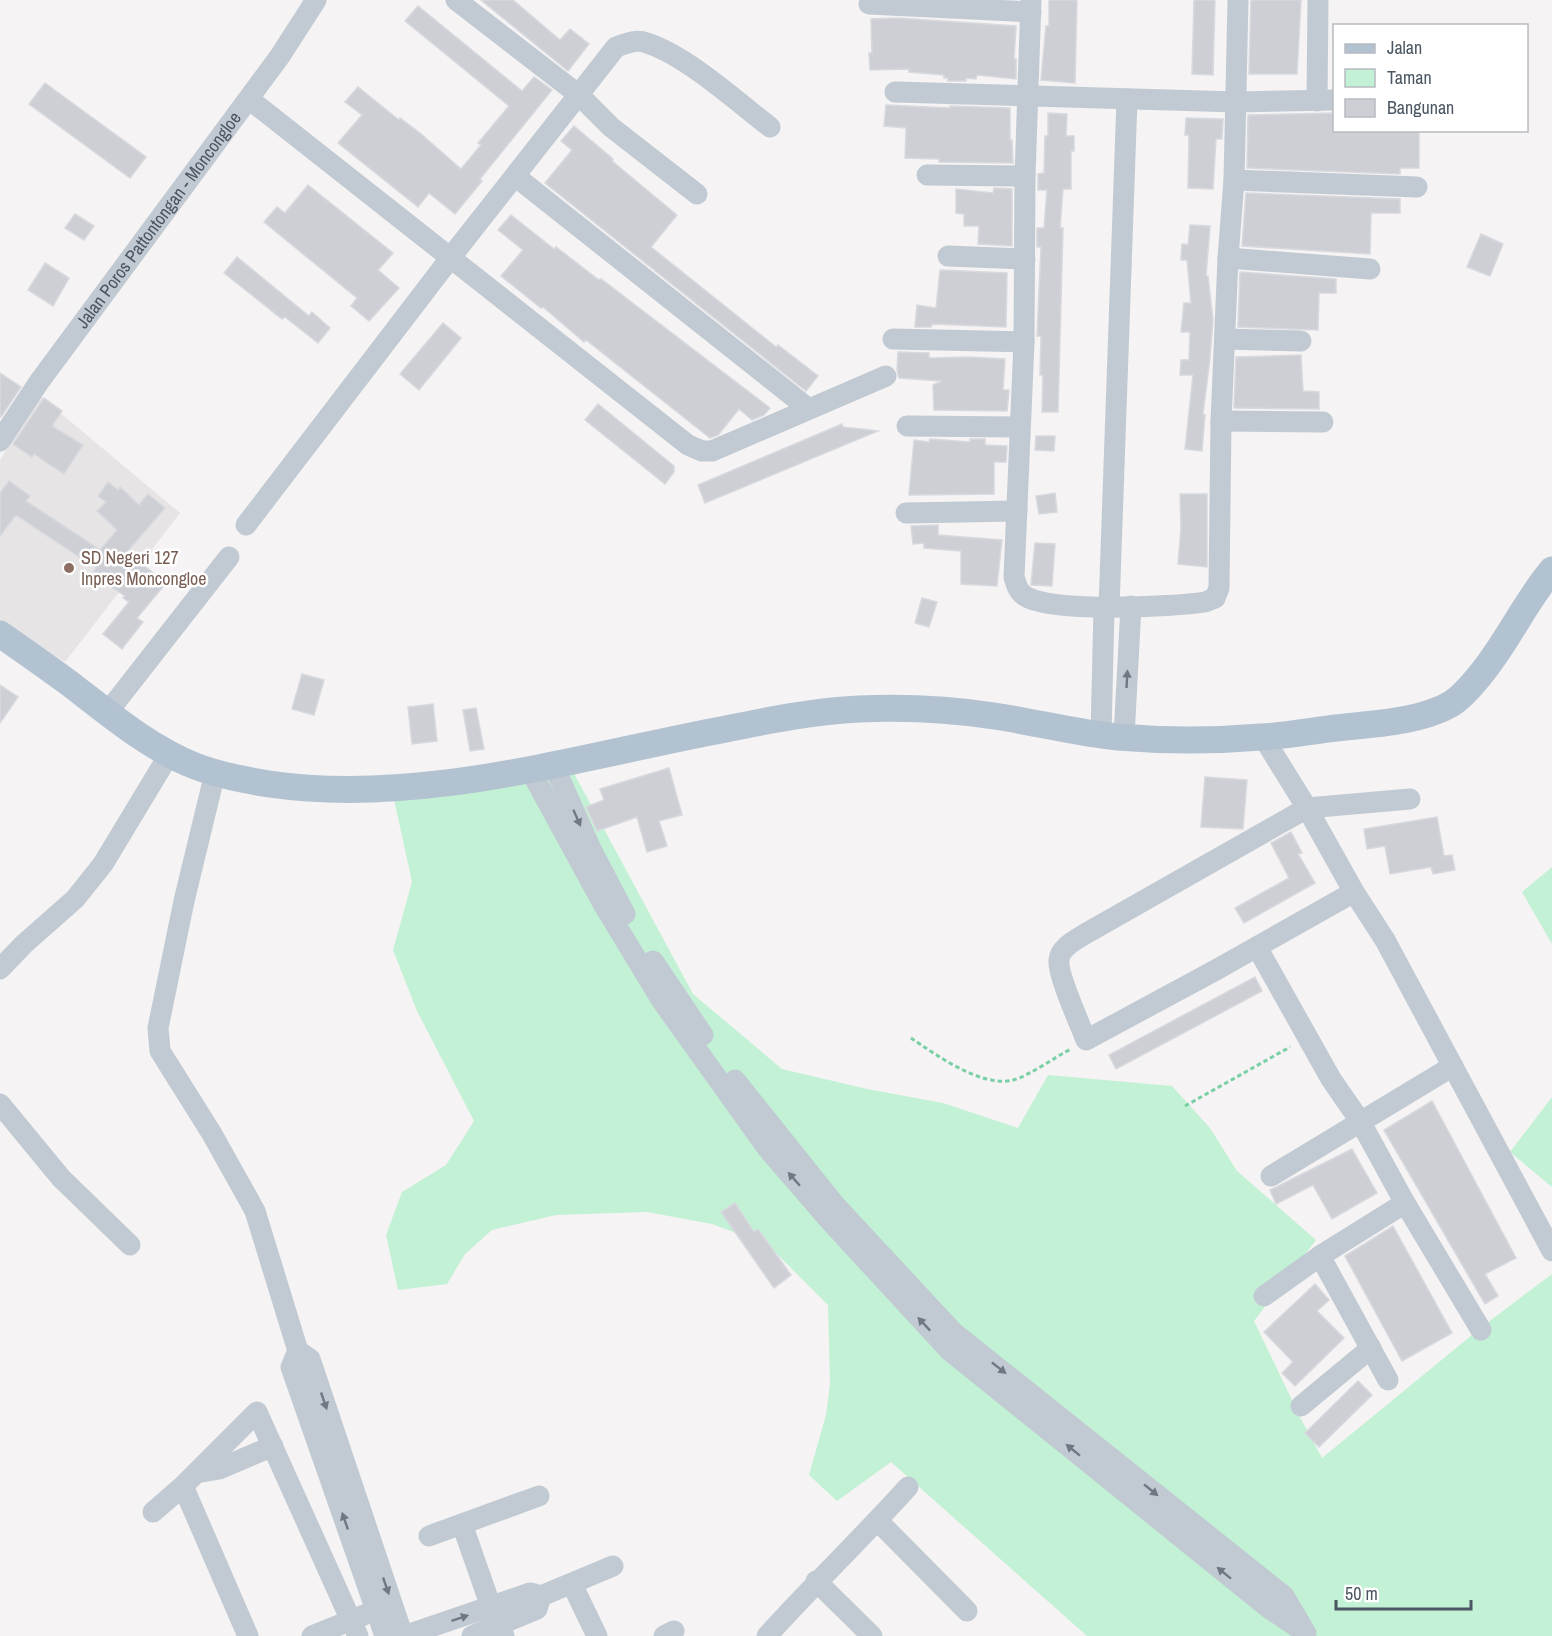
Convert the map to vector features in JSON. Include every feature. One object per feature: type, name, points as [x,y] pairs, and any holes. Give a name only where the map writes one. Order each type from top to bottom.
[{"type":"main road","points":[[0,634],[107,712],[191,765],[215,773],[269,784],[334,790],[372,790],[453,782],[763,722],[855,709],[897,708],[968,713],[1113,736],[1191,740],[1263,737],[1388,722],[1429,713],[1453,703],[1490,664],[1508,639],[1538,587],[1552,570]]},
{"type":"street","name":"Jalan Poros Pattontongan - Moncongloe","points":[[0,441],[39,382],[280,56],[316,0]]},
{"type":"street","points":[[456,0],[579,95],[611,127],[697,194]]},
{"type":"street","points":[[869,4],[1031,6],[1024,176],[1024,342],[1014,576],[1019,590],[1036,602],[1107,608],[1196,604],[1215,598],[1219,588],[1221,421],[1234,180],[1238,0]]},
{"type":"street","points":[[895,92],[1237,102],[1326,100],[1318,0]]},
{"type":"street","points":[[246,525],[451,257],[616,47],[630,41],[646,42],[680,58],[770,127]]},
{"type":"street","points":[[249,99],[688,445],[702,451],[712,451],[886,376]]},
{"type":"street","points":[[1113,736],[1107,608],[1127,99]]},
{"type":"street","points":[[927,175],[1024,176]]},
{"type":"street","points":[[514,176],[809,409]]},
{"type":"street","points":[[1234,180],[1417,187]]},
{"type":"street","points":[[948,256],[1025,259]]},
{"type":"street","points":[[1228,258],[1370,269]]},
{"type":"street","points":[[893,339],[1024,342]]},
{"type":"street","points":[[1225,339],[1301,341]]},
{"type":"street","points":[[1221,421],[1323,422]]},
{"type":"street","points":[[907,426],[1019,427]]},
{"type":"street","points":[[906,513],[1017,511]]},
{"type":"street","points":[[107,712],[229,557]]},
{"type":"street","points":[[1113,736],[1131,606]]},
{"type":"street","points":[[1263,737],[1307,808],[1354,892],[1385,940],[1552,1251]]},
{"type":"street","points":[[0,969],[24,944],[75,899],[96,873],[170,753]]},
{"type":"street","points":[[541,766],[652,960],[746,1094],[835,1205],[953,1332],[1284,1596],[1306,1633],[1270,1609],[948,1350],[830,1221],[767,1148],[662,1001],[602,902],[541,766]]},
{"type":"street","points":[[215,773],[184,901],[160,1017],[158,1028],[160,1051],[212,1134],[255,1211],[298,1351],[310,1359],[403,1636],[498,1622]]},
{"type":"street","points":[[1354,892],[1086,1040],[1061,973],[1059,959],[1065,948],[1307,808],[1410,799]]},
{"type":"street","points":[[1257,947],[1331,1079],[1360,1121],[1405,1203],[1481,1330]]},
{"type":"street","points":[[1271,1176],[1453,1066]]},
{"type":"street","points":[[4,1116],[61,1178],[130,1245]]},
{"type":"street","points":[[1264,1296],[1320,1256],[1405,1203]]},
{"type":"street","points":[[1320,1256],[1388,1380]]},
{"type":"street","points":[[1301,1406],[1371,1348]]},
{"type":"street","points":[[298,1351],[291,1367],[377,1627],[355,1628],[312,1636]]},
{"type":"street","points":[[153,1512],[189,1480],[257,1412],[355,1628]]},
{"type":"street","points":[[189,1480],[273,1446]]},
{"type":"street","points":[[189,1480],[248,1636]]},
{"type":"street","points":[[767,1636],[816,1581],[878,1521],[908,1487]]},
{"type":"street","points":[[429,1536],[539,1496]]},
{"type":"street","points":[[878,1521],[967,1611]]},
{"type":"street","points":[[462,1524],[498,1622]]},
{"type":"street","points":[[472,1636],[498,1622],[537,1609],[541,1596],[613,1566]]},
{"type":"street","points":[[816,1581],[872,1636]]},
{"type":"street","points":[[572,1584],[597,1636]]},
{"type":"path","points":[[1185,1106],[1307,1037]]},
{"type":"path","points":[[911,1038],[948,1063],[988,1078],[1008,1081],[1016,1079],[1086,1040]]},
{"type":"shaded area","name":"SD Negeri 127 Inpres Moncongloe","points":[[40,396],[180,513],[65,662],[0,622],[0,460]]},
{"type":"green space","points":[[563,753],[693,994],[782,1069],[867,1089],[943,1103],[1018,1128],[1048,1075],[1172,1086],[1210,1128],[1237,1171],[1316,1240],[1254,1321],[1322,1458],[1483,1326],[1552,1274],[1552,1636],[1087,1636],[891,1462],[837,1501],[809,1475],[826,1415],[830,1384],[828,1305],[768,1245],[712,1224],[647,1212],[556,1215],[492,1230],[465,1254],[447,1284],[398,1290],[386,1235],[402,1192],[446,1165],[474,1121],[417,1011],[393,950],[412,882],[392,790]]},
{"type":"green space","points":[[1552,867],[1552,944],[1522,892]]},
{"type":"green space","points":[[1552,1097],[1552,1187],[1510,1152]]},
{"type":"building","points":[[481,0],[513,0],[560,40],[570,29],[589,44],[568,71]]},
{"type":"building","points":[[1049,0],[1077,0],[1075,83],[1041,80],[1046,26],[1049,26]]},
{"type":"building","points":[[1194,0],[1215,0],[1213,75],[1192,74]]},
{"type":"building","points":[[1251,0],[1301,0],[1297,74],[1249,74]]},
{"type":"building","points":[[418,6],[522,91],[534,77],[552,90],[480,179],[482,181],[455,214],[429,193],[418,207],[338,143],[362,115],[345,102],[358,87],[399,120],[400,118],[420,133],[461,169],[481,145],[478,143],[509,106],[405,21]]},
{"type":"building","points":[[898,18],[1016,26],[1014,59],[1016,59],[1016,79],[977,75],[976,79],[948,81],[944,75],[909,72],[909,69],[870,70],[871,19]]},
{"type":"building","points":[[45,83],[146,157],[130,178],[29,104]]},
{"type":"building","points":[[886,105],[1010,108],[1013,163],[939,162],[939,159],[905,158],[906,128],[884,126]]},
{"type":"building","points":[[1048,113],[1067,114],[1066,136],[1074,136],[1074,151],[1071,151],[1071,189],[1063,189],[1060,228],[1063,228],[1058,412],[1042,412],[1041,336],[1037,336],[1041,247],[1037,247],[1037,228],[1044,228],[1047,190],[1038,190],[1038,174],[1044,173]]},
{"type":"building","points":[[1333,113],[1333,132],[1419,132],[1419,168],[1400,168],[1400,174],[1247,168],[1248,115]]},
{"type":"building","points":[[1186,118],[1223,119],[1222,139],[1216,139],[1213,189],[1188,188],[1189,135],[1185,135]]},
{"type":"building","points":[[574,126],[677,215],[651,247],[776,347],[778,345],[818,376],[806,391],[545,183],[572,150],[561,141]]},
{"type":"building","points":[[308,185],[393,253],[378,270],[399,288],[369,321],[351,306],[357,298],[264,222],[277,207],[285,213]]},
{"type":"building","points":[[994,188],[1012,189],[1012,246],[978,244],[979,226],[964,226],[964,214],[956,213],[956,189],[993,193]]},
{"type":"building","points":[[1246,193],[1400,199],[1400,213],[1371,213],[1370,254],[1242,246]]},
{"type":"building","points":[[75,214],[94,226],[84,240],[65,228]]},
{"type":"building","points":[[511,215],[554,249],[556,247],[599,280],[601,279],[770,408],[764,415],[752,420],[739,409],[718,435],[710,438],[501,276],[523,250],[498,230]]},
{"type":"building","points":[[1190,225],[1210,226],[1206,276],[1208,276],[1213,320],[1203,414],[1205,415],[1202,451],[1185,449],[1193,375],[1180,375],[1181,360],[1189,360],[1190,332],[1181,332],[1184,303],[1191,303],[1187,260],[1181,260],[1182,244],[1188,245]]},
{"type":"building","points":[[1481,234],[1503,244],[1490,276],[1467,267]]},
{"type":"building","points":[[237,257],[309,316],[312,312],[330,328],[318,343],[285,317],[282,319],[224,273]]},
{"type":"building","points":[[45,263],[69,278],[53,306],[28,290]]},
{"type":"building","points":[[940,270],[1007,273],[1006,327],[932,324],[931,327],[915,327],[917,305],[936,308]]},
{"type":"building","points":[[1240,272],[1336,279],[1336,293],[1319,293],[1318,330],[1238,327]]},
{"type":"building","points":[[443,323],[461,338],[419,390],[400,374]]},
{"type":"building","points":[[898,352],[929,353],[929,358],[1005,359],[1003,390],[1009,390],[1007,411],[934,410],[933,385],[942,381],[899,378]]},
{"type":"building","points":[[1301,355],[1303,391],[1319,392],[1319,409],[1234,408],[1236,357]]},
{"type":"building","points":[[0,373],[21,387],[1,417],[0,417]]},
{"type":"building","points":[[44,398],[62,411],[52,426],[83,445],[64,474],[34,454],[32,457],[13,444]]},
{"type":"building","points":[[598,404],[674,466],[674,472],[665,484],[585,420]]},
{"type":"building","points":[[842,424],[843,427],[878,431],[705,503],[698,485]]},
{"type":"building","points":[[1036,436],[1055,436],[1054,451],[1035,450]]},
{"type":"building","points":[[930,439],[970,442],[970,439],[985,439],[985,445],[1007,446],[1006,462],[994,462],[994,494],[909,495],[914,440],[929,442]]},
{"type":"building","points":[[9,481],[30,496],[26,501],[100,550],[117,530],[97,511],[106,502],[98,496],[108,482],[118,490],[120,487],[139,505],[148,494],[165,508],[127,552],[166,583],[137,618],[143,622],[122,649],[103,634],[129,602],[123,598],[125,596],[92,574],[96,568],[16,515],[0,536],[0,493]]},
{"type":"building","points":[[1055,493],[1057,512],[1039,514],[1036,496]]},
{"type":"building","points":[[1180,494],[1207,494],[1207,567],[1178,564],[1181,528]]},
{"type":"building","points":[[938,525],[938,535],[1002,540],[997,586],[961,584],[961,551],[924,548],[924,543],[913,544],[911,526]]},
{"type":"building","points":[[1035,543],[1055,544],[1052,586],[1031,585]]},
{"type":"building","points":[[922,598],[937,602],[929,627],[915,623]]},
{"type":"building","points":[[302,674],[324,680],[314,715],[292,709]]},
{"type":"building","points":[[0,685],[18,697],[0,723]]},
{"type":"building","points":[[433,704],[437,741],[412,744],[408,707]]},
{"type":"building","points":[[476,708],[484,749],[470,751],[463,710]]},
{"type":"building","points":[[669,768],[682,815],[659,821],[667,846],[647,852],[637,817],[597,831],[586,807],[604,800],[600,789]]},
{"type":"building","points":[[1205,777],[1247,780],[1243,829],[1201,827]]},
{"type":"building","points":[[1437,817],[1444,856],[1452,855],[1455,870],[1433,874],[1431,867],[1390,874],[1385,846],[1367,849],[1364,829]]},
{"type":"building","points":[[1291,832],[1302,853],[1298,854],[1315,883],[1244,923],[1235,908],[1289,878],[1271,843]]},
{"type":"building","points":[[1255,977],[1262,991],[1116,1069],[1109,1055]]},
{"type":"building","points":[[1432,1101],[1516,1258],[1485,1274],[1498,1296],[1485,1304],[1384,1130]]},
{"type":"building","points":[[1352,1149],[1377,1193],[1332,1219],[1313,1185],[1276,1204],[1270,1190]]},
{"type":"building","points":[[735,1203],[754,1232],[758,1229],[791,1275],[774,1288],[721,1212]]},
{"type":"building","points":[[1393,1226],[1452,1333],[1402,1361],[1345,1256]]},
{"type":"building","points":[[1315,1284],[1329,1300],[1317,1311],[1344,1338],[1295,1386],[1282,1373],[1293,1362],[1264,1332]]},
{"type":"building","points":[[1358,1381],[1372,1395],[1319,1447],[1305,1433]]},
{"type":"place","name":"SD Negeri 127 Inpres Moncongloe","points":[[69,568]]}]
